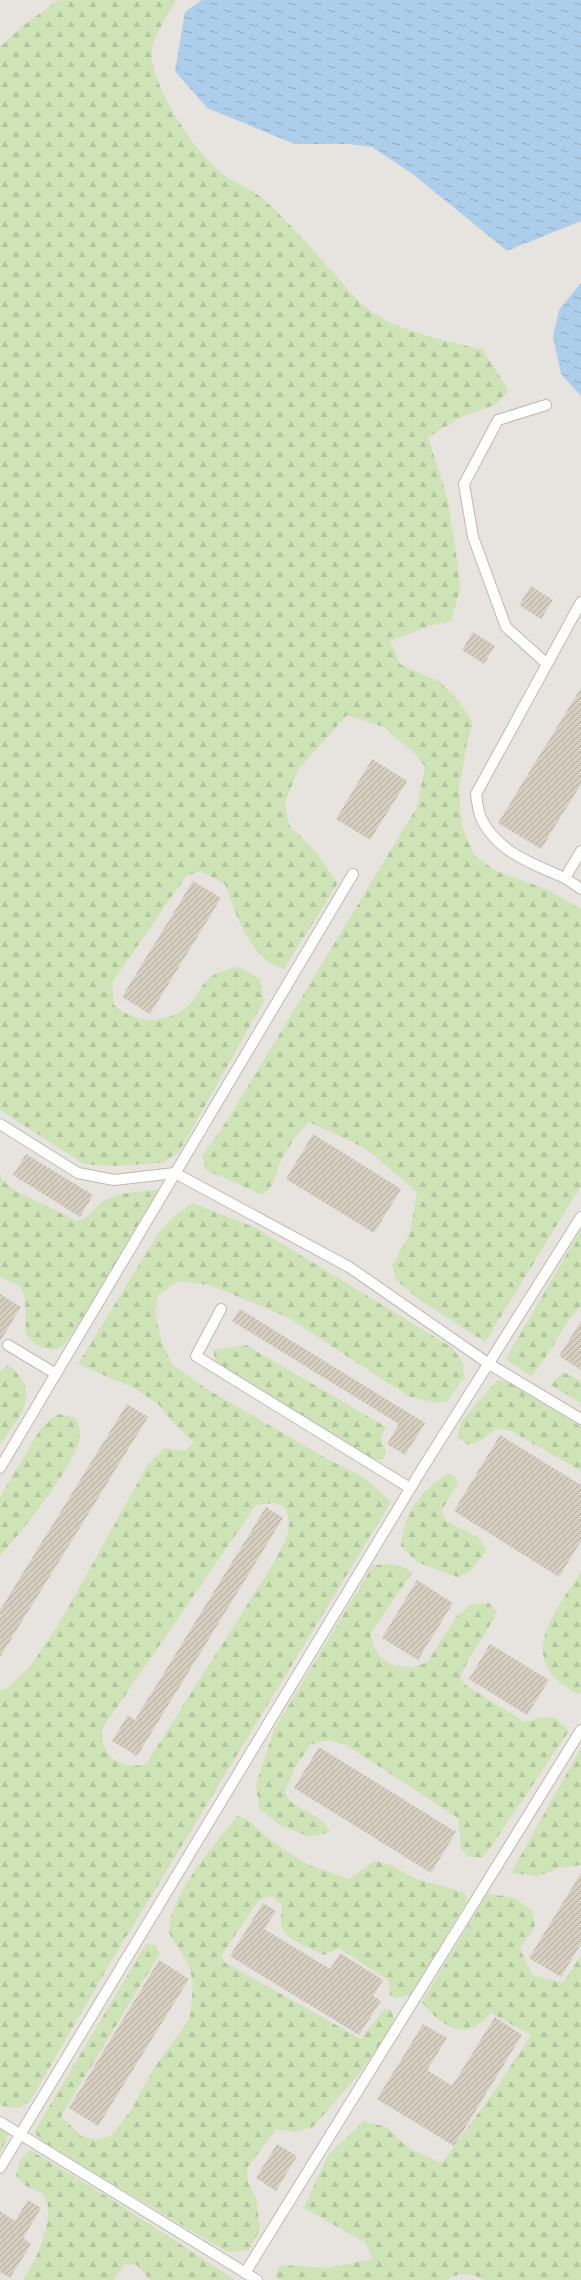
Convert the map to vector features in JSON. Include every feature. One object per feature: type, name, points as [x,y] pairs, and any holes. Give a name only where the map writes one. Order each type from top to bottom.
[{"type":"lane","points":[[546,405],[498,420],[464,484],[473,537],[506,627],[547,664]]},
{"type":"lane","points":[[581,602],[476,794],[480,817],[488,830],[509,852],[565,878],[581,889]]},
{"type":"lane","points":[[565,878],[581,851]]},
{"type":"lane","points":[[0,1468],[353,874]]},
{"type":"lane","points":[[0,1124],[78,1173],[114,1180],[175,1173],[349,1267],[489,1364],[581,1419]]},
{"type":"lane","points":[[0,2168],[410,1488],[581,1217]]},
{"type":"lane","points":[[221,1309],[196,1356],[410,1488]]},
{"type":"lane","points":[[8,1345],[56,1374]]},
{"type":"lane","points":[[245,2273],[581,1730]]},
{"type":"lane","points":[[0,2122],[257,2280]]},
{"type":"shaded area","points":[[0,0],[581,0],[581,2280],[0,2280]]},
{"type":"green space","points":[[59,0],[176,0],[155,39],[152,51],[153,65],[158,82],[177,119],[202,153],[214,167],[225,176],[254,192],[273,208],[368,309],[391,323],[403,328],[483,350],[509,391],[495,405],[463,416],[428,437],[447,497],[458,566],[460,590],[451,621],[429,626],[390,641],[401,665],[439,681],[460,702],[473,723],[467,742],[459,790],[462,826],[474,855],[496,871],[546,889],[581,909],[581,1186],[485,1342],[420,1300],[396,1280],[392,1265],[410,1233],[417,1192],[365,1148],[309,1122],[289,1146],[280,1163],[273,1184],[263,1195],[206,1170],[202,1156],[228,1119],[417,807],[425,766],[413,752],[384,727],[347,715],[298,770],[285,803],[289,825],[315,851],[338,883],[284,969],[272,964],[253,946],[239,921],[225,884],[200,871],[186,876],[112,983],[114,1005],[131,1016],[151,1020],[161,1019],[180,1012],[189,1005],[202,986],[213,975],[238,966],[260,979],[264,1001],[179,1152],[162,1163],[111,1166],[84,1164],[0,1110],[0,47],[25,24]]},
{"type":"green space","points":[[0,1170],[1,1179],[14,1190],[77,1221],[89,1215],[104,1201],[117,1195],[161,1189],[91,1305],[64,1345],[54,1350],[36,1345],[26,1334],[25,1298],[20,1286],[0,1277]]},
{"type":"green space","points":[[192,1203],[256,1228],[453,1348],[463,1364],[465,1377],[447,1401],[435,1403],[408,1396],[287,1317],[210,1285],[179,1281],[158,1295],[155,1313],[162,1343],[172,1364],[205,1388],[331,1461],[362,1476],[391,1502],[109,1965],[30,2101],[19,2108],[2,2106],[0,2105],[0,1690],[7,1688],[30,1667],[63,1617],[147,1466],[164,1448],[185,1451],[194,1442],[177,1427],[159,1405],[136,1389],[78,1364],[161,1229],[178,1213]],"holes":[[[274,1503],[284,1506],[289,1521],[287,1536],[281,1550],[146,1764],[136,1766],[120,1763],[108,1754],[102,1739],[102,1729],[256,1505]]]},
{"type":"green space","points":[[581,1229],[581,1306],[567,1323],[539,1367],[531,1376],[506,1359]]},
{"type":"green space","points":[[246,1345],[386,1427],[381,1438],[386,1452],[384,1459],[375,1460],[216,1362],[213,1350]]},
{"type":"green space","points":[[8,1365],[19,1376],[25,1386],[25,1405],[0,1445],[0,1371]]},
{"type":"green space","points":[[563,1372],[581,1381],[581,1403],[551,1385]]},
{"type":"green space","points":[[497,1380],[508,1382],[581,1427],[581,1471],[511,1431],[500,1429],[494,1430],[480,1441],[469,1445],[458,1438],[460,1423]]},
{"type":"green space","points":[[57,1414],[74,1417],[79,1425],[80,1431],[78,1443],[72,1459],[34,1514],[0,1556],[0,1497],[41,1428]]},
{"type":"green space","points":[[450,1473],[457,1479],[458,1484],[441,1511],[446,1521],[479,1538],[487,1550],[470,1572],[457,1577],[417,1562],[401,1546],[406,1522],[410,1512],[422,1494]]},
{"type":"green space","points":[[392,1564],[406,1568],[412,1573],[370,1634],[376,1650],[381,1658],[393,1665],[401,1667],[415,1666],[428,1661],[456,1617],[472,1604],[489,1603],[497,1612],[468,1660],[460,1677],[464,1684],[525,1722],[542,1717],[555,1718],[569,1731],[484,1857],[469,1857],[461,1849],[458,1818],[346,1745],[328,1740],[311,1744],[294,1769],[285,1792],[290,1800],[296,1805],[320,1819],[330,1832],[309,1837],[278,1824],[259,1808],[256,1784],[274,1730],[373,1565]]},
{"type":"green space","points":[[581,1572],[581,1692],[577,1694],[554,1677],[546,1664],[543,1651],[545,1637],[550,1623],[557,1609]]},
{"type":"green space","points":[[581,1748],[581,1865],[559,1868],[538,1876],[511,1873]]},
{"type":"green space","points":[[237,1816],[247,1819],[271,1841],[309,1865],[349,1879],[375,1861],[394,1866],[411,1877],[462,1892],[466,1894],[467,1901],[411,1995],[396,1998],[390,1995],[389,1981],[339,1948],[324,1955],[293,1940],[284,1931],[281,1925],[282,1906],[272,1896],[260,1899],[225,1950],[222,1956],[224,1962],[361,2039],[384,2009],[391,2009],[394,2018],[389,2030],[363,2069],[313,2127],[295,2132],[276,2129],[247,2168],[248,2183],[256,2198],[260,2229],[249,2250],[227,2252],[43,2142],[34,2132],[146,1944],[155,1945],[160,1953],[61,2116],[81,2136],[96,2140],[111,2136],[129,2113],[153,2070],[190,2018],[193,1983],[189,1965],[169,1933],[171,1918],[185,1887],[195,1871]]},
{"type":"green space","points":[[487,1894],[513,1897],[532,1910],[535,1926],[520,1949],[532,1975],[563,1983],[581,1955],[581,2280],[485,2280],[476,2276],[461,2274],[448,2280],[279,2280],[275,2277],[280,2265],[328,2268],[372,2259],[366,2243],[304,2208],[328,2155],[364,2121],[386,2127],[410,2149],[442,2163],[497,2087],[531,2035],[491,2013],[478,2025],[469,2029],[462,2030],[448,2026],[436,2017],[422,2002]]},
{"type":"green space","points":[[0,2128],[9,2133],[0,2154]]},
{"type":"green space","points":[[30,2150],[108,2197],[235,2280],[150,2280],[137,2265],[125,2264],[114,2280],[22,2280],[32,2266],[41,2246],[47,2225],[48,2215],[48,2205],[42,2193],[27,2187],[16,2176],[20,2160]]},
{"type":"water","points":[[202,0],[581,0],[581,221],[507,251],[414,175],[372,147],[348,144],[295,144],[207,108],[175,71],[185,12]]},
{"type":"water","points":[[581,283],[581,396],[561,374],[553,337],[559,310]]},
{"type":"building","points":[[531,586],[553,600],[541,619],[519,605]]},
{"type":"building","points":[[473,632],[495,646],[484,664],[462,650]]},
{"type":"building","points":[[581,688],[581,784],[541,849],[498,823]]},
{"type":"building","points":[[372,759],[407,781],[370,840],[336,819]]},
{"type":"building","points":[[193,881],[221,898],[150,1014],[122,997]]},
{"type":"building","points":[[313,1134],[401,1189],[374,1233],[286,1179]]},
{"type":"building","points":[[26,1154],[93,1195],[80,1217],[13,1175]]},
{"type":"building","points":[[0,1294],[21,1307],[0,1341]]},
{"type":"building","points":[[240,1309],[425,1423],[405,1455],[387,1444],[399,1424],[232,1321]]},
{"type":"building","points":[[581,1321],[581,1370],[559,1356]]},
{"type":"building","points":[[127,1404],[148,1417],[0,1657],[0,1610]]},
{"type":"building","points":[[500,1435],[581,1485],[581,1541],[559,1577],[454,1511]]},
{"type":"building","points":[[266,1507],[283,1518],[137,1756],[112,1741],[128,1715],[135,1720]]},
{"type":"building","points":[[417,1580],[453,1603],[418,1660],[382,1638]]},
{"type":"building","points":[[490,1644],[549,1680],[527,1715],[469,1679]]},
{"type":"building","points":[[319,1747],[456,1832],[431,1873],[294,1788]]},
{"type":"building","points":[[581,1873],[581,1944],[561,1977],[529,1958]]},
{"type":"building","points":[[263,1903],[276,1911],[264,1929],[330,1969],[340,1953],[383,1980],[373,1996],[381,2001],[359,2035],[230,1956]]},
{"type":"building","points":[[159,1960],[189,1979],[98,2126],[69,2108]]},
{"type":"building","points":[[495,2017],[522,2035],[454,2146],[377,2099],[423,2024],[447,2038],[427,2070],[452,2086]]},
{"type":"building","points":[[277,2144],[297,2156],[276,2191],[256,2178]]},
{"type":"building","points":[[28,2200],[41,2208],[23,2238],[31,2244],[10,2278],[0,2272],[0,2211],[15,2221]]}]
